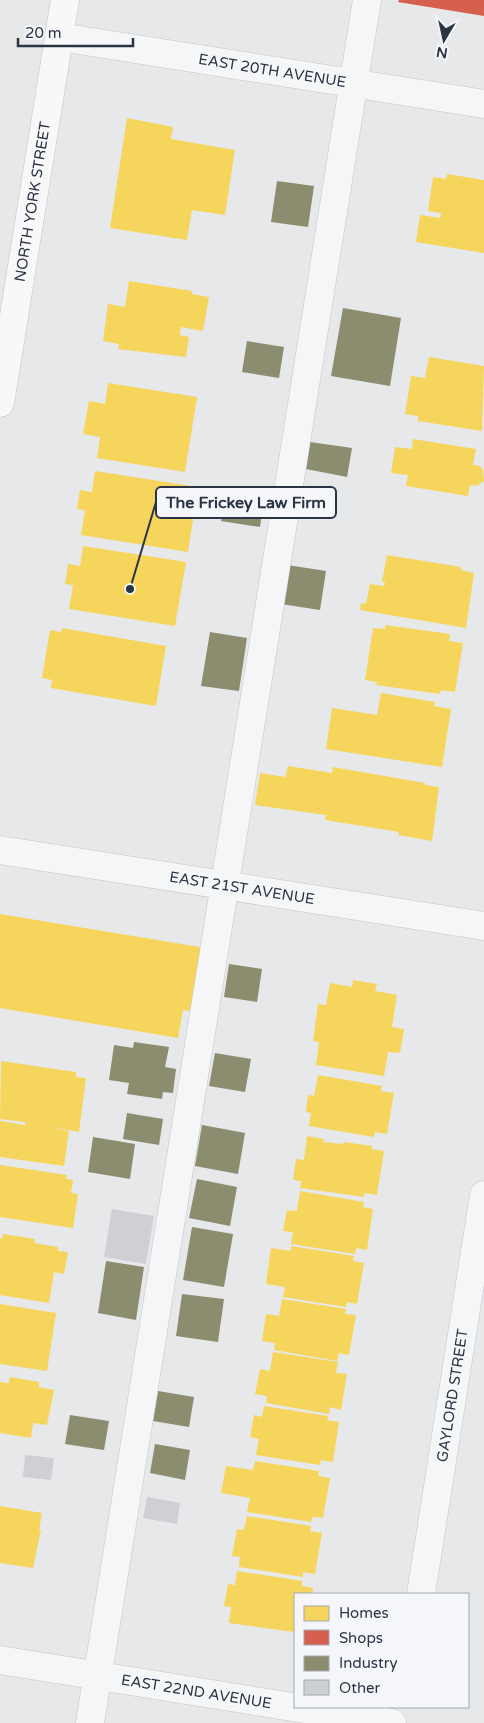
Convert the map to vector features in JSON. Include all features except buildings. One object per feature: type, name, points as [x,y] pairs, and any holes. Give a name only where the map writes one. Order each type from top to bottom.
[{"type":"main road","name":"NORTH YORK STREET","points":[[0,403],[65,0]]},
{"type":"street","points":[[90,1723],[367,0]]},
{"type":"street","name":"EAST 20TH AVENUE","points":[[60,37],[484,104]]},
{"type":"street","name":"EAST 21ST AVENUE","points":[[0,850],[484,926]]},
{"type":"street","name":"GAYLORD STREET","points":[[421,1593],[484,1195]]},
{"type":"street","name":"EAST 22ND AVENUE","points":[[0,1660],[294,1707]]},
{"type":"street","name":"EAST 22ND AVENUE","points":[[298,1708],[392,1723]]},
{"type":"street","points":[[401,1723],[404,1708]]},
{"type":"place","name":"The Frickey Law Firm","points":[[130,589]]}]
